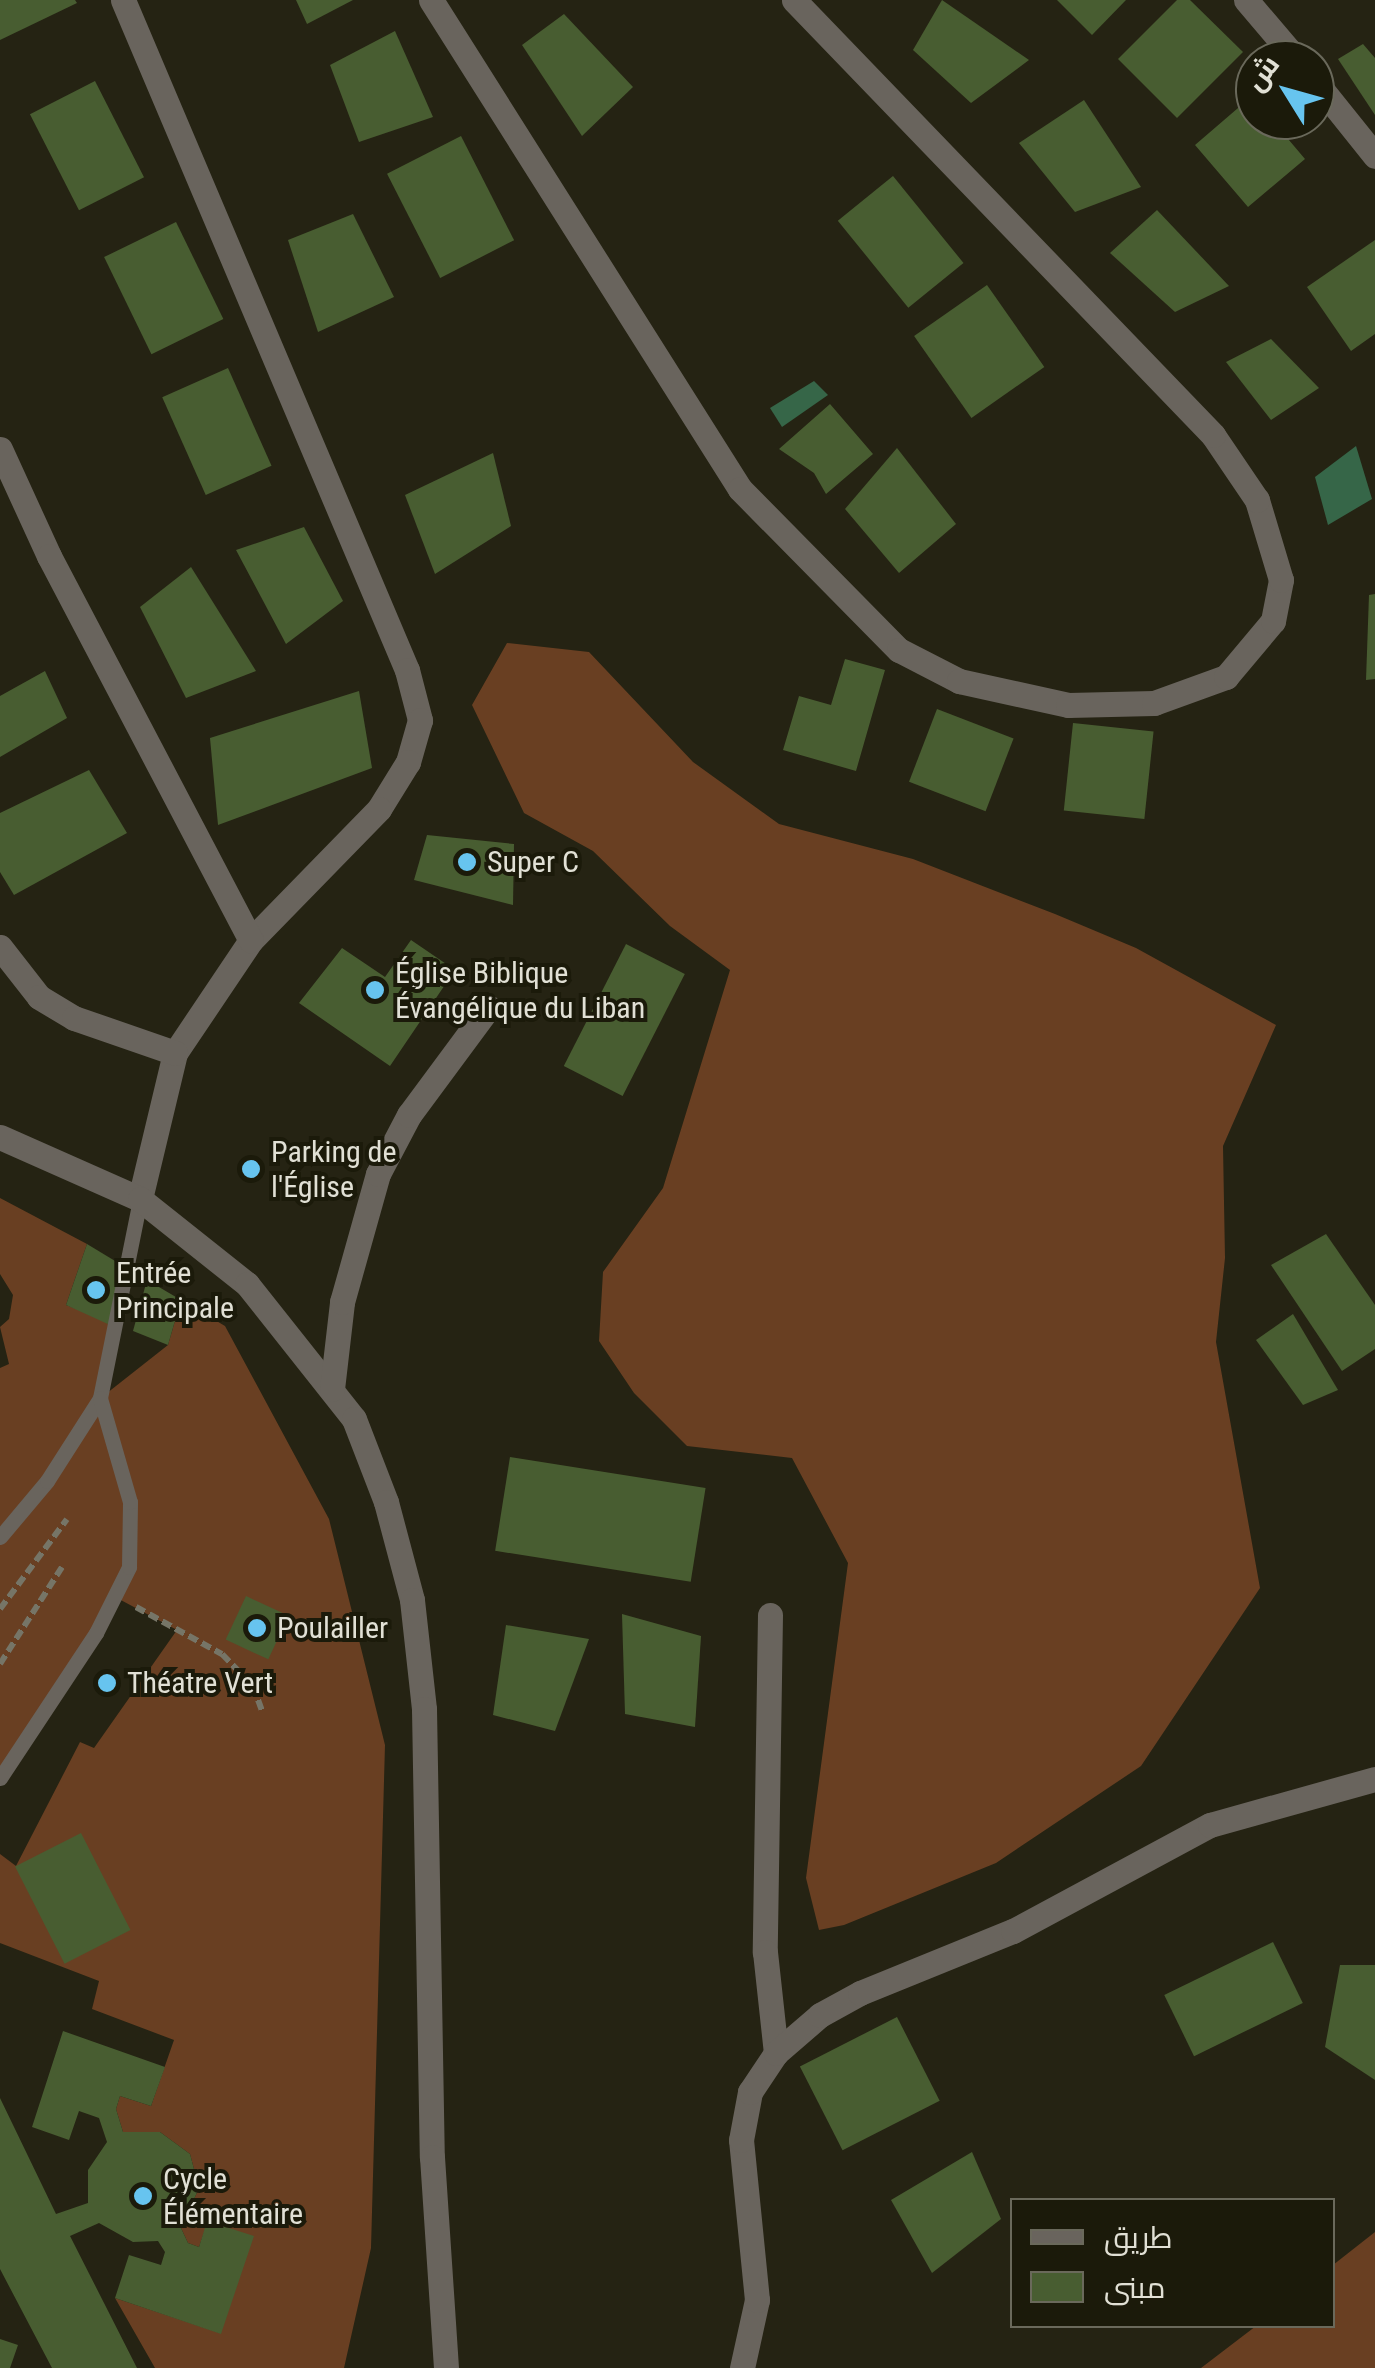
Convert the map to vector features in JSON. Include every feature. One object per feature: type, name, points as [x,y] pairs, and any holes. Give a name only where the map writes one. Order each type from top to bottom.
[{"type":"street","points":[[123,0],[400,651],[420,720],[408,762],[378,809],[251,940],[174,1053],[140,1199]]},
{"type":"street","points":[[432,0],[740,490],[899,650],[959,681],[1068,705],[1154,703],[1226,676],[1273,621],[1281,580],[1257,500],[1213,435],[794,0]]},
{"type":"street","points":[[1246,0],[1281,40]]},
{"type":"street","points":[[1335,106],[1375,156]]},
{"type":"street","points":[[0,449],[49,556],[251,940]]},
{"type":"street","points":[[0,948],[38,997],[74,1018],[174,1053]]},
{"type":"street","points":[[332,1389],[342,1302],[378,1174],[409,1115],[489,1006]]},
{"type":"street","points":[[0,1137],[140,1199],[247,1284],[354,1419],[386,1502],[412,1600],[424,1709],[432,2158],[445,2362],[468,2368]]},
{"type":"street","points":[[770,1615],[766,1952],[776,2053]]},
{"type":"street","points":[[742,2368],[757,2300],[741,2140],[750,2092],[776,2053],[820,2015],[860,1993],[1014,1931],[1210,1825],[1375,1780]]},
{"type":"lane","points":[[0,1537],[47,1481],[100,1398],[120,1325],[140,1199]]},
{"type":"lane","points":[[0,1778],[117,1597],[134,1533],[100,1398]]},
{"type":"path","points":[[0,1609],[67,1519]]},
{"type":"path","points":[[0,1664],[62,1567]]},
{"type":"path","points":[[117,1597],[222,1654],[253,1686],[263,1713]]},
{"type":"shaded area","points":[[814,381],[828,395],[782,427],[770,408]]},
{"type":"shaded area","points":[[1356,446],[1372,499],[1328,525],[1315,477]]},
{"type":"shaded area","points":[[507,643],[589,652],[693,762],[779,824],[913,859],[1055,914],[1136,948],[1276,1025],[1223,1146],[1225,1258],[1216,1342],[1260,1588],[1141,1766],[996,1863],[844,1925],[819,1930],[806,1878],[848,1563],[792,1458],[687,1446],[634,1393],[599,1341],[603,1272],[663,1188],[730,970],[670,926],[593,851],[524,813],[472,705]]},
{"type":"shaded area","points":[[0,1198],[87,1244],[66,1305],[120,1325],[102,1397],[168,1345],[181,1300],[225,1326],[329,1519],[385,1745],[371,2248],[344,2368],[155,2368],[115,2298],[220,2333],[208,2221],[199,2247],[188,2243],[181,2228],[199,2188],[190,2154],[160,2132],[123,2132],[116,2109],[120,2096],[151,2106],[174,2040],[92,2009],[99,1981],[0,1943],[0,1854],[16,1866],[80,1742],[94,1748],[177,1630],[117,1598],[0,1778],[0,1368],[9,1364],[0,1327],[9,1319],[13,1295],[0,1274]]},
{"type":"shaded area","points":[[1375,2232],[1375,2368],[1201,2368],[1253,2328],[1335,2328],[1335,2263]]},
{"type":"building","points":[[0,0],[75,0],[77,3],[0,40]]},
{"type":"building","points":[[296,0],[353,0],[307,24]]},
{"type":"building","points":[[942,0],[1029,60],[971,103],[913,50]]},
{"type":"building","points":[[1057,0],[1126,0],[1092,35]]},
{"type":"building","points":[[1177,0],[1190,0],[1235,44],[1235,60],[1177,118],[1118,59]]},
{"type":"building","points":[[564,14],[633,87],[582,136],[522,45]]},
{"type":"building","points":[[395,31],[433,117],[359,142],[330,65]]},
{"type":"building","points":[[1363,44],[1375,58],[1375,115],[1338,59]]},
{"type":"building","points":[[95,81],[144,177],[79,210],[30,114]]},
{"type":"building","points":[[1084,100],[1141,187],[1075,212],[1019,143]]},
{"type":"building","points":[[1235,111],[1235,140],[1289,140],[1305,159],[1248,207],[1195,145]]},
{"type":"building","points":[[461,136],[514,240],[440,278],[387,174]]},
{"type":"building","points":[[893,176],[963,263],[908,308],[838,221]]},
{"type":"building","points":[[1157,210],[1229,286],[1175,312],[1110,253]]},
{"type":"building","points":[[353,214],[394,297],[318,332],[288,240]]},
{"type":"building","points":[[176,222],[223,319],[151,354],[104,257]]},
{"type":"building","points":[[1375,240],[1375,334],[1351,351],[1307,287]]},
{"type":"building","points":[[987,285],[1044,367],[971,418],[914,336]]},
{"type":"building","points":[[1271,339],[1319,388],[1271,420],[1226,362]]},
{"type":"building","points":[[228,368],[272,466],[206,495],[162,397]]},
{"type":"building","points":[[830,404],[873,454],[826,494],[814,473],[779,449]]},
{"type":"building","points":[[897,448],[956,524],[899,573],[845,509]]},
{"type":"building","points":[[493,453],[511,526],[435,574],[405,495]]},
{"type":"building","points":[[304,527],[343,601],[286,644],[236,550]]},
{"type":"building","points":[[191,567],[256,671],[186,698],[140,607]]},
{"type":"building","points":[[1375,594],[1375,679],[1366,680],[1369,595]]},
{"type":"building","points":[[845,659],[885,670],[856,771],[783,750],[799,696],[831,705]]},
{"type":"building","points":[[45,671],[67,718],[0,757],[0,696]]},
{"type":"building","points":[[359,691],[372,768],[218,825],[210,738]]},
{"type":"building","points":[[937,709],[1014,738],[986,811],[909,782]]},
{"type":"building","points":[[1073,723],[1154,731],[1144,819],[1064,811]]},
{"type":"building","points":[[89,770],[127,833],[14,895],[0,872],[0,813]]},
{"type":"building","name":"Super C","points":[[427,835],[514,844],[513,905],[414,880]]},
{"type":"building","name":"Église Biblique Évangélique du Liban","points":[[411,940],[455,970],[390,1066],[299,1003],[342,948],[385,977]]},
{"type":"building","points":[[626,944],[685,974],[623,1096],[564,1066]]},
{"type":"building","points":[[1326,1234],[1375,1305],[1375,1349],[1342,1371],[1271,1265]]},
{"type":"building","name":"Entrée Principale","points":[[87,1244],[125,1267],[110,1325],[66,1305]]},
{"type":"building","points":[[147,1280],[181,1300],[168,1345],[133,1331]]},
{"type":"building","points":[[1293,1314],[1338,1390],[1303,1405],[1256,1340]]},
{"type":"building","points":[[510,1457],[706,1488],[691,1582],[495,1551]]},
{"type":"building","name":"Poulailler","points":[[246,1596],[289,1616],[268,1659],[226,1640]]},
{"type":"building","points":[[622,1614],[701,1636],[695,1727],[625,1714]]},
{"type":"building","points":[[506,1625],[589,1639],[555,1731],[493,1715]]},
{"type":"building","points":[[81,1833],[130,1930],[65,1964],[15,1867]]},
{"type":"building","points":[[1273,1942],[1303,2003],[1194,2056],[1164,1995]]},
{"type":"building","points":[[1340,1965],[1375,1965],[1375,2080],[1325,2047]]},
{"type":"building","points":[[897,2017],[940,2101],[843,2150],[800,2066]]},
{"type":"building","name":"Cycle Élémentaire","points":[[63,2031],[165,2067],[151,2106],[120,2096],[116,2109],[123,2132],[160,2132],[190,2154],[199,2188],[181,2228],[188,2243],[199,2247],[207,2221],[254,2236],[221,2334],[115,2298],[129,2255],[161,2265],[165,2252],[158,2241],[133,2242],[99,2223],[70,2236],[137,2368],[52,2368],[0,2269],[0,2098],[56,2214],[88,2203],[88,2170],[107,2142],[99,2118],[79,2111],[69,2140],[32,2127]]},
{"type":"building","points":[[972,2152],[1001,2219],[932,2273],[891,2200]]},
{"type":"building","points":[[0,2339],[18,2345],[10,2368],[0,2368]]},
{"type":"place","name":"Super C","points":[[467,862]]},
{"type":"place","name":"Église Biblique Évangélique du Liban","points":[[375,990]]},
{"type":"place","name":"Parking de l'Église","points":[[251,1169]]},
{"type":"place","name":"Entrée Principale","points":[[96,1290]]},
{"type":"place","name":"Poulailler","points":[[257,1628]]},
{"type":"place","name":"Théatre Vert","points":[[107,1683]]},
{"type":"place","name":"Cycle Élémentaire","points":[[143,2196]]}]
